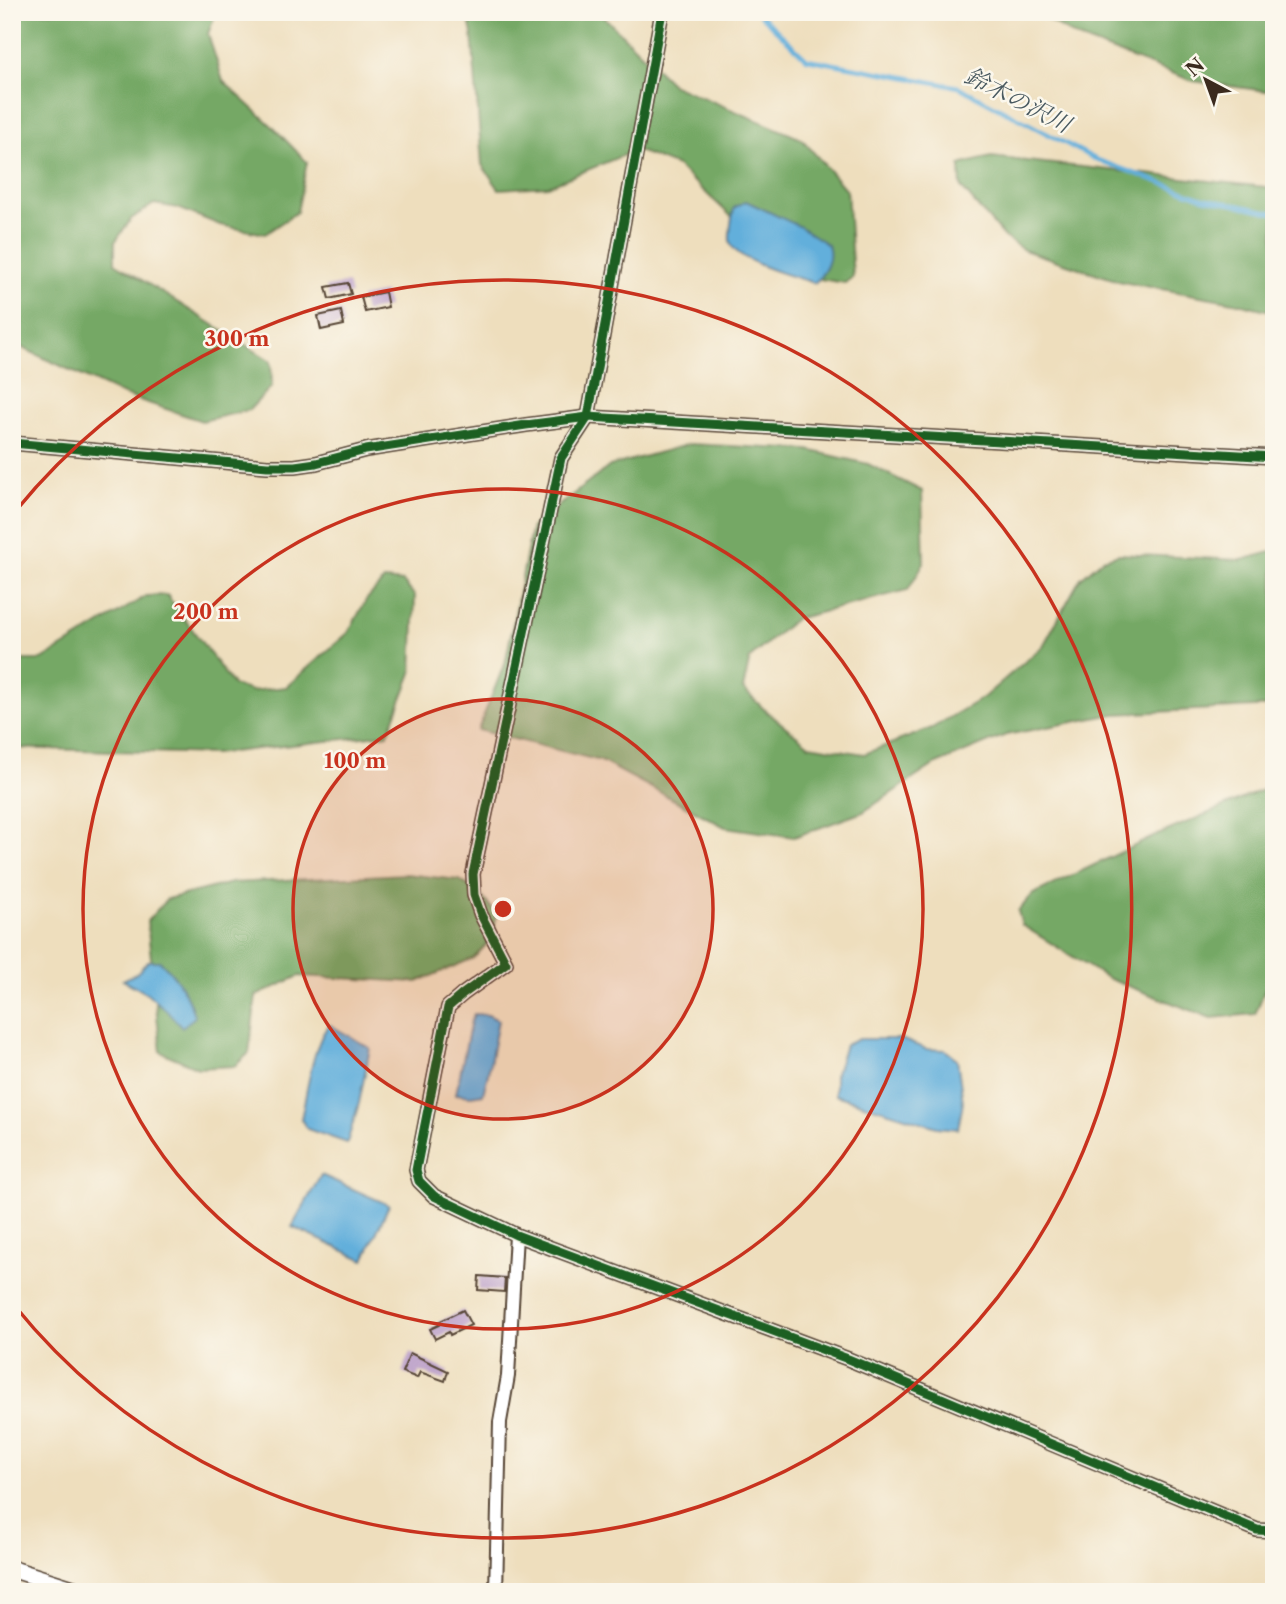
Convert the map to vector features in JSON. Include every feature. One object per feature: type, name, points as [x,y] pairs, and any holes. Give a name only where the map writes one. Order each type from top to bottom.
[{"type":"street","points":[[662,12],[587,417],[561,458],[473,874],[474,895],[481,915],[506,963],[448,1007],[416,1170],[419,1181],[434,1196],[516,1235],[848,1359],[1257,1530],[1274,1531]]},
{"type":"street","points":[[12,443],[267,466],[295,466],[366,450],[587,417],[1274,457]]},
{"type":"street","points":[[496,1592],[500,1422],[508,1376],[516,1235]]},
{"type":"street","points":[[12,1569],[84,1592]]},
{"type":"green space","points":[[21,12],[216,12],[208,34],[223,81],[307,162],[297,212],[265,234],[220,225],[178,208],[154,204],[131,219],[115,242],[115,263],[271,361],[272,386],[249,410],[202,421],[121,394],[12,343],[12,20]]},
{"type":"green space","points":[[463,12],[599,12],[673,85],[802,139],[847,191],[853,277],[845,283],[820,279],[775,257],[677,166],[636,150],[548,186],[499,189],[482,165],[472,34],[469,20]]},
{"type":"green space","points":[[1035,12],[1274,12],[1274,92],[1193,81],[1078,38]]},
{"type":"green space","points":[[991,157],[1274,188],[1274,312],[1122,282],[1024,250],[1004,237],[961,187],[960,166]]},
{"type":"green space","points":[[690,444],[808,450],[868,464],[922,491],[924,563],[908,590],[795,619],[750,658],[743,689],[809,745],[864,754],[932,728],[984,697],[1043,646],[1080,579],[1103,559],[1119,554],[1242,560],[1274,551],[1274,706],[1115,714],[1006,735],[934,765],[863,812],[794,837],[725,827],[601,761],[478,730],[506,660],[532,526],[610,466]]},
{"type":"green space","points":[[384,580],[403,582],[415,596],[412,673],[388,734],[214,754],[12,748],[12,660],[42,660],[146,596],[167,595],[233,685],[251,691],[286,687],[348,633],[366,600]]},
{"type":"green space","points":[[1274,785],[1274,968],[1255,1014],[1211,1018],[1107,978],[1022,925],[1018,911],[1033,894],[1153,837]]},
{"type":"green space","points":[[406,874],[459,880],[477,891],[496,913],[494,936],[474,958],[417,982],[299,976],[256,996],[249,1053],[235,1066],[198,1068],[161,1052],[147,921],[167,899],[231,883]]},
{"type":"water","points":[[746,201],[799,226],[828,245],[827,266],[815,283],[767,268],[733,248],[730,237],[734,208]]},
{"type":"water","points":[[148,961],[160,961],[173,974],[185,993],[195,1017],[182,1027],[148,994],[123,980],[137,973]]},
{"type":"water","points":[[474,1014],[488,1015],[498,1020],[483,1094],[470,1096],[456,1094]]},
{"type":"water","points":[[330,1025],[370,1048],[359,1103],[347,1143],[307,1129],[301,1119],[315,1054],[324,1032]]},
{"type":"water","points":[[859,1039],[901,1039],[926,1049],[945,1050],[957,1059],[963,1102],[958,1129],[937,1127],[835,1095],[835,1076],[845,1045]]},
{"type":"water","points":[[321,1175],[389,1205],[364,1260],[292,1227]]},
{"type":"building","points":[[348,283],[351,294],[329,299],[326,287]]},
{"type":"building","points":[[385,292],[388,307],[365,312],[361,297]]},
{"type":"building","points":[[341,311],[344,325],[321,330],[318,316]]},
{"type":"building","points":[[479,1276],[505,1278],[504,1292],[478,1290]]},
{"type":"building","points":[[463,1310],[471,1325],[435,1339],[430,1329]]},
{"type":"building","points":[[410,1353],[448,1371],[445,1381],[420,1372],[417,1378],[402,1372]]},
{"type":"waterway","name":"鈴木の沢川","points":[[757,12],[807,59],[959,87],[1095,159],[1203,198],[1274,213]]},
{"type":"cycle path","points":[[662,12],[588,417],[561,458],[473,874],[474,895],[481,915],[506,963],[448,1007],[416,1170],[419,1181],[434,1196],[516,1235],[848,1359],[1257,1530],[1274,1531]]},
{"type":"cycle path","points":[[12,443],[267,466],[295,466],[366,450],[588,417],[1274,457]]}]
